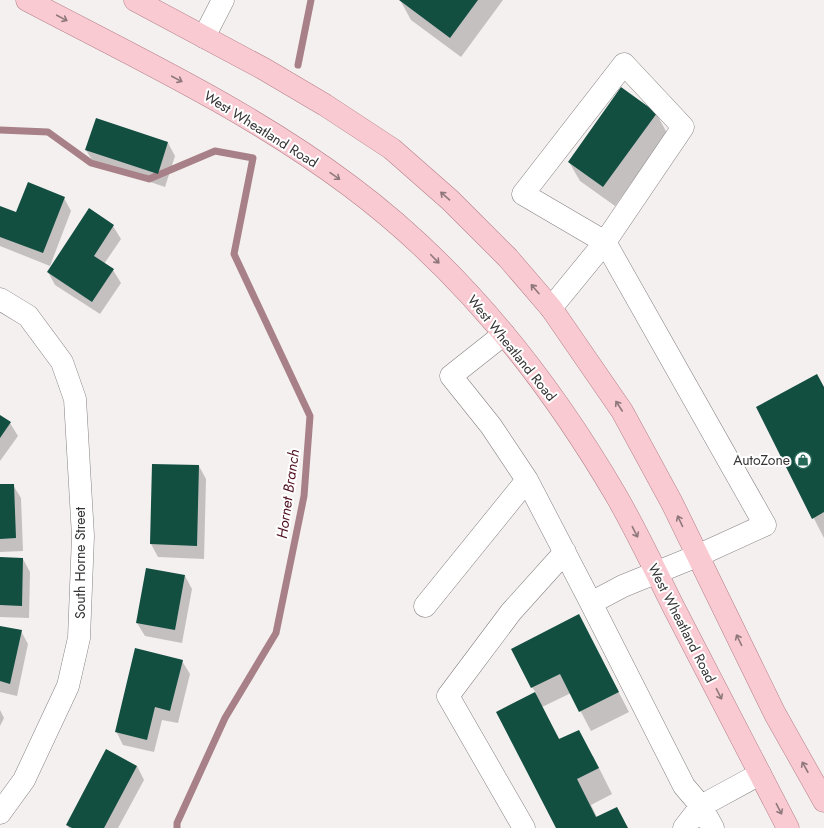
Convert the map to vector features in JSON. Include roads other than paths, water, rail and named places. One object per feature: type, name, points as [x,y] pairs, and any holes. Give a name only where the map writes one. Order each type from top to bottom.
[{"type":"main road","name":"West Wheatland Road","points":[[27,0],[195,88],[291,144],[351,187],[422,246],[486,311],[557,404],[617,498],[788,828]]},
{"type":"main road","points":[[135,0],[264,69],[325,105],[392,149],[450,200],[508,258],[552,308],[622,411],[672,503],[775,714],[824,801]]},
{"type":"street","points":[[204,37],[223,0]]},
{"type":"street","points":[[552,308],[605,242],[683,127],[624,64],[523,194],[605,242],[765,525],[697,556],[623,586],[591,603]]},
{"type":"street","name":"South Horne Street","points":[[0,299],[28,316],[62,362],[75,399],[83,536],[79,638],[68,686],[24,780],[0,813]]},
{"type":"street","points":[[504,334],[451,376],[491,426],[527,480],[684,786],[702,806],[713,828]]},
{"type":"street","points":[[425,606],[527,480]]},
{"type":"street","points":[[524,828],[448,696],[511,612],[565,552]]},
{"type":"street","points":[[684,828],[702,806],[760,774]]},
{"type":"waterway","name":"Hornet Branch","points":[[298,65],[311,0]]},
{"type":"waterway","name":"Hornet Branch","points":[[0,130],[48,132],[91,163],[149,179],[215,151],[253,158],[234,254],[310,416],[304,496],[276,633],[225,718],[177,823],[177,828]]},
{"type":"place","name":"AutoZone","points":[[803,460]]}]
